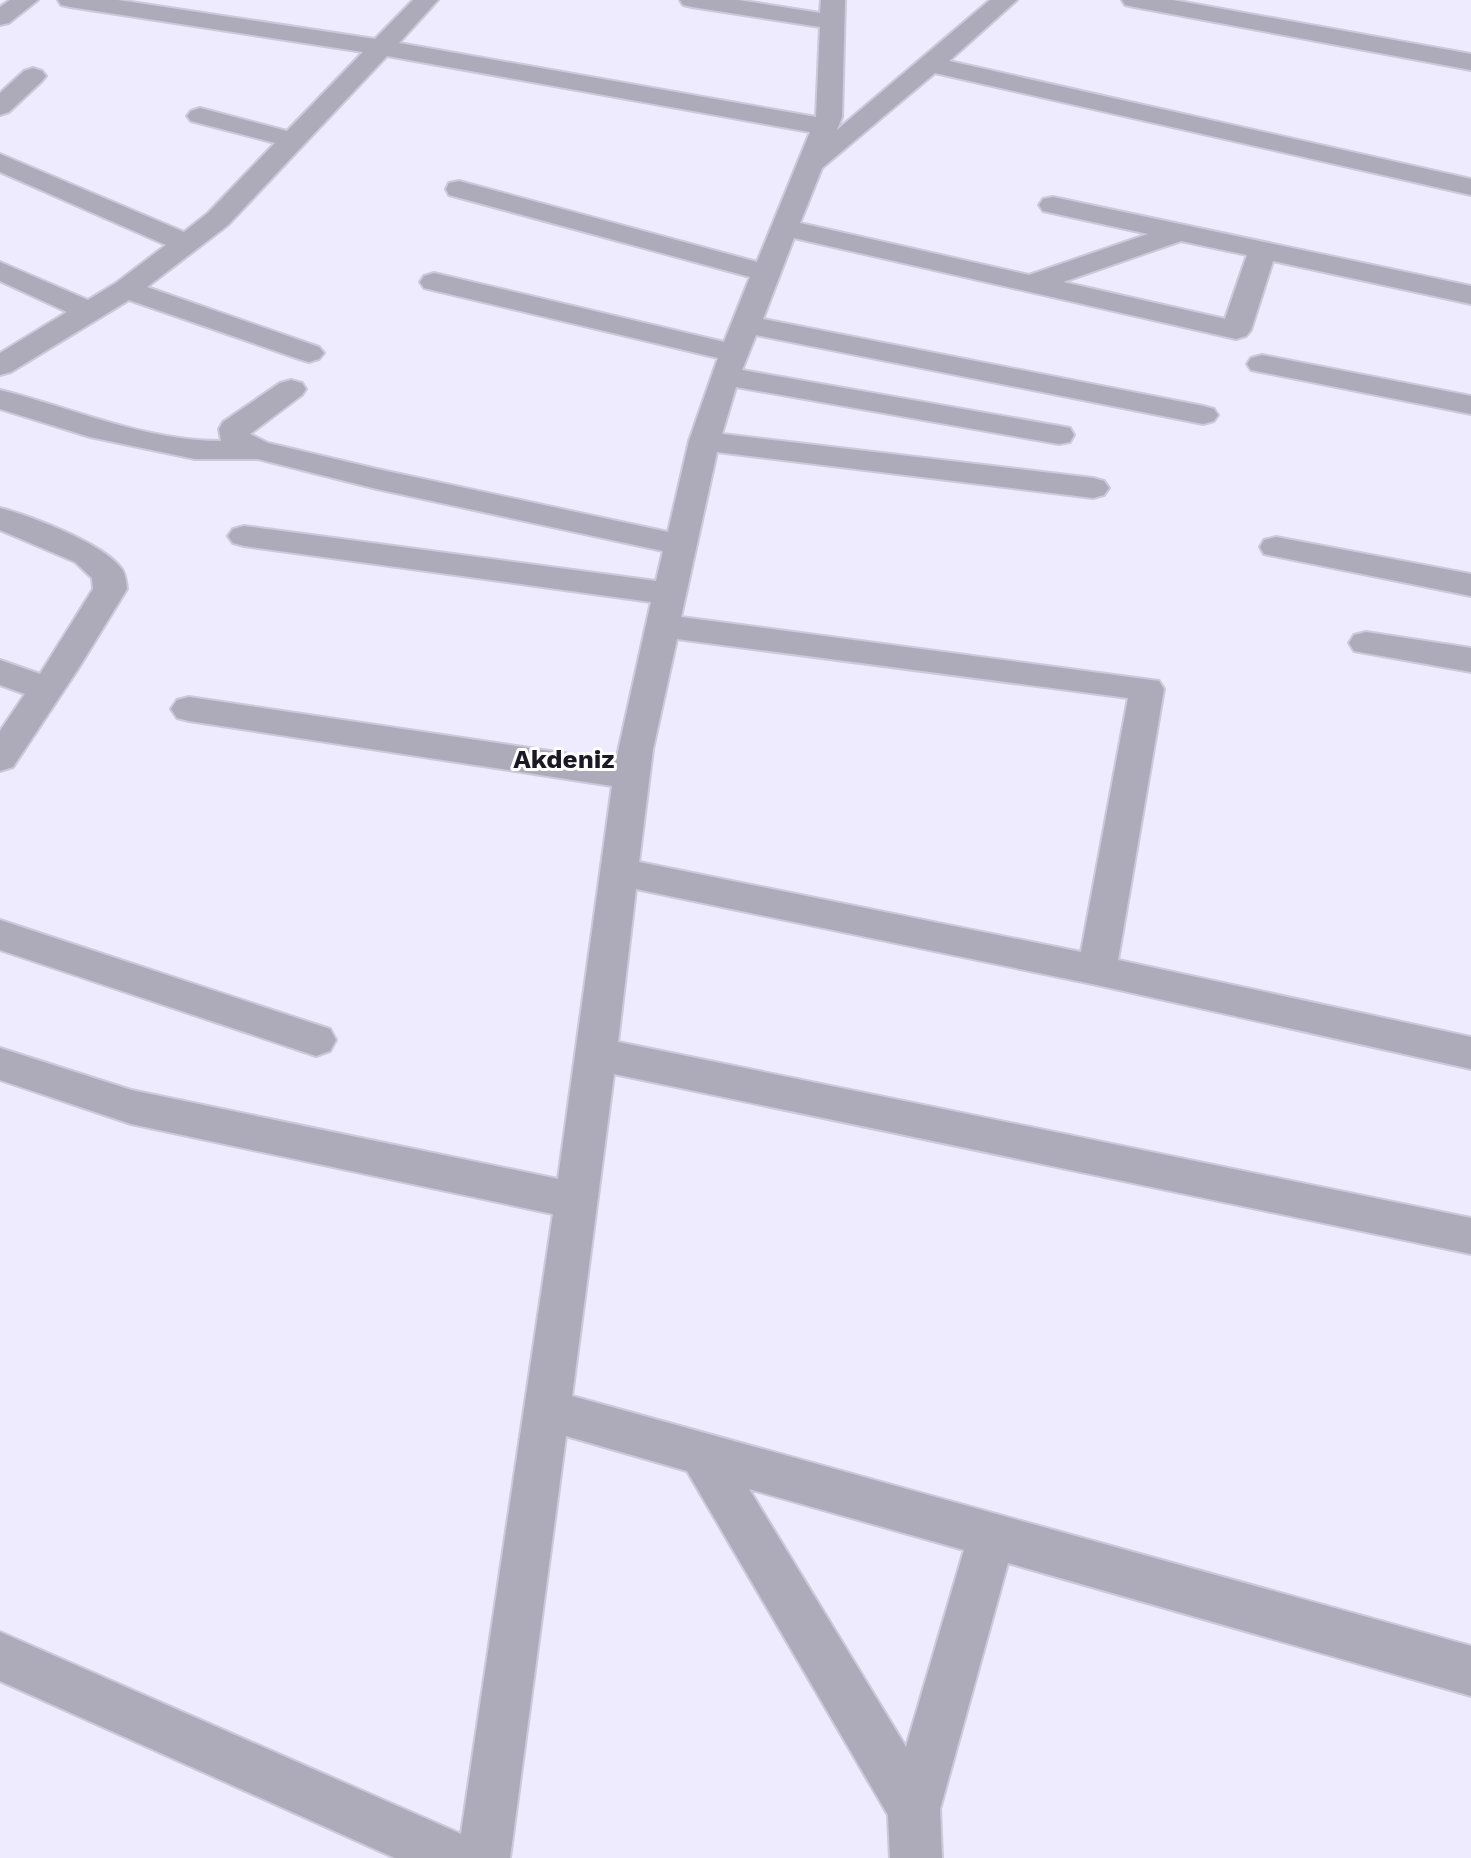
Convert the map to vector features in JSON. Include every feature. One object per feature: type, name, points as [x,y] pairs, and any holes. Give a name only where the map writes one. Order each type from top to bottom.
[{"type":"street","points":[[0,18],[26,0]]},
{"type":"street","points":[[70,0],[381,47],[826,127]]},
{"type":"street","points":[[0,366],[125,289],[218,219],[426,0]]},
{"type":"street","points":[[484,1858],[597,1054],[631,776],[704,442],[735,351],[829,117],[833,11],[692,0]]},
{"type":"street","points":[[809,167],[1005,0]]},
{"type":"street","points":[[1134,0],[1471,62]]},
{"type":"street","points":[[930,64],[1471,187]]},
{"type":"street","points":[[0,107],[33,76]]},
{"type":"street","points":[[200,116],[293,140]]},
{"type":"street","points":[[0,162],[188,244]]},
{"type":"street","points":[[459,188],[767,273]]},
{"type":"street","points":[[1053,205],[1471,295]]},
{"type":"street","points":[[785,228],[1236,330],[1263,250]]},
{"type":"street","points":[[1029,284],[1180,232]]},
{"type":"street","points":[[0,271],[90,312]]},
{"type":"street","points":[[434,282],[735,351],[1059,435]]},
{"type":"street","points":[[125,289],[309,353]]},
{"type":"street","points":[[735,351],[1203,415]]},
{"type":"street","points":[[1262,364],[1471,405]]},
{"type":"street","points":[[258,450],[235,439],[234,429],[291,388]]},
{"type":"street","points":[[0,399],[90,428],[195,450],[258,450],[681,545]]},
{"type":"street","points":[[704,442],[1093,488]]},
{"type":"street","points":[[0,518],[87,555],[108,574],[110,589],[47,690],[0,758]]},
{"type":"street","points":[[244,536],[666,610],[1147,689],[1097,970]]},
{"type":"street","points":[[1276,547],[1471,586]]},
{"type":"street","points":[[1366,643],[1471,660]]},
{"type":"street","points":[[0,672],[47,690]]},
{"type":"street","points":[[189,709],[631,776]]},
{"type":"street","points":[[619,872],[1097,970],[1471,1053]]},
{"type":"street","points":[[0,935],[316,1040]]},
{"type":"street","points":[[597,1054],[1471,1236]]},
{"type":"street","points":[[0,1065],[131,1107],[576,1201]]},
{"type":"street","points":[[547,1410],[1471,1671]]},
{"type":"street","points":[[702,1453],[914,1809]]},
{"type":"street","points":[[916,1858],[914,1809],[992,1535]]},
{"type":"street","points":[[0,1656],[455,1858]]},
{"type":"district","name":"Akdeniz","points":[[564,759]]}]
